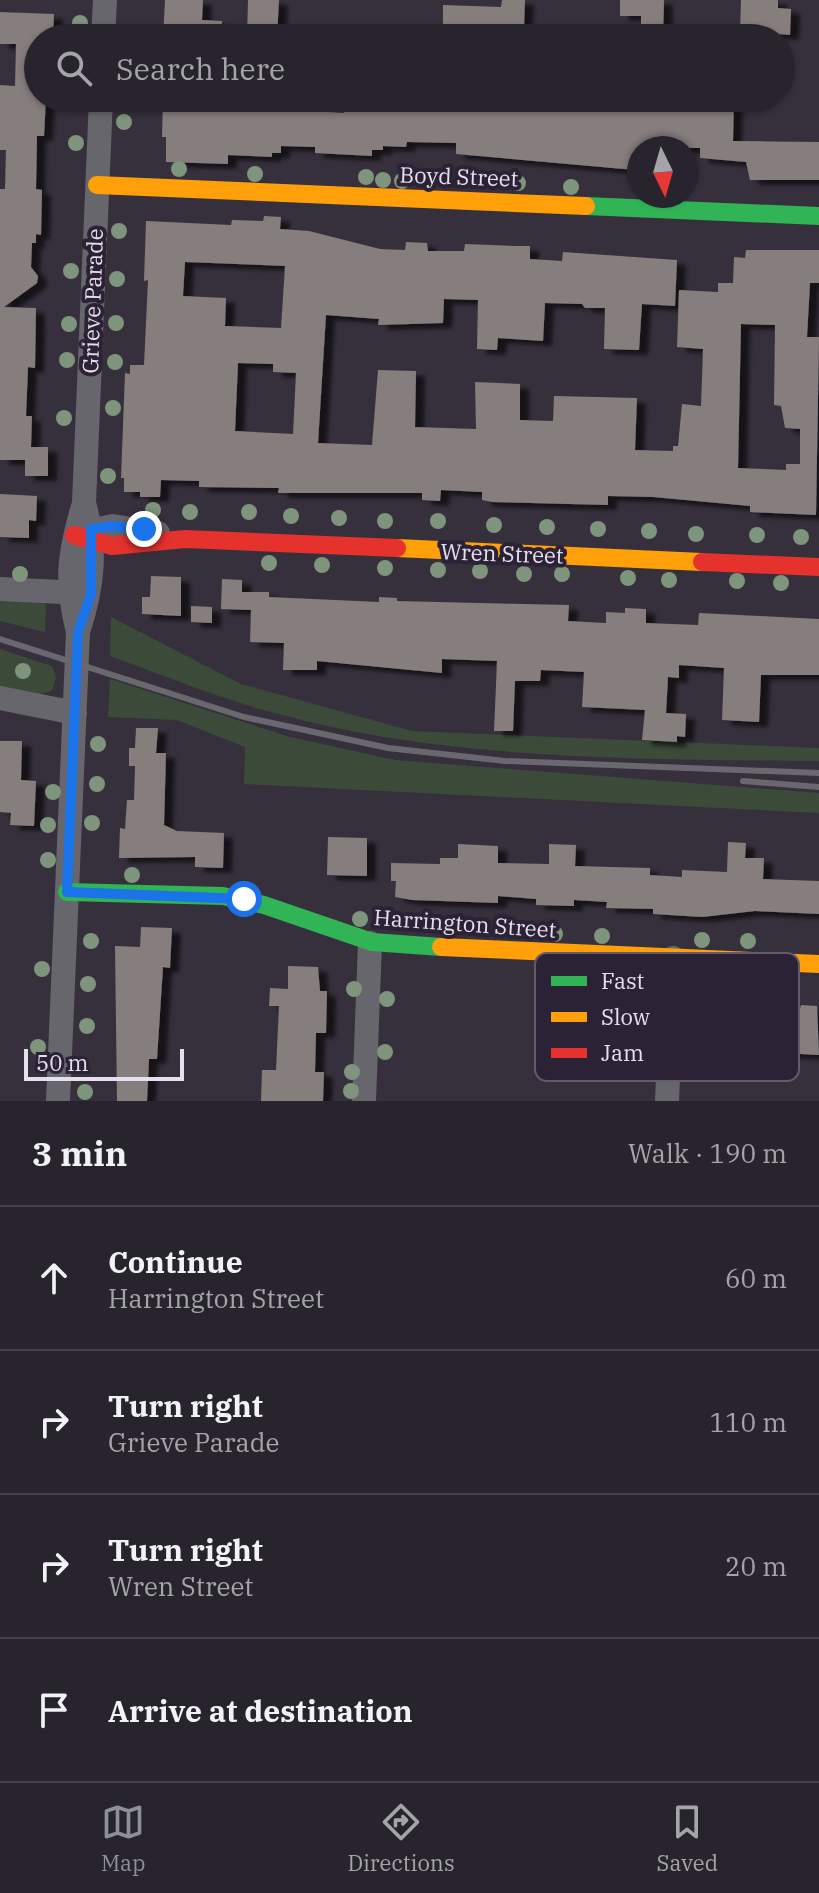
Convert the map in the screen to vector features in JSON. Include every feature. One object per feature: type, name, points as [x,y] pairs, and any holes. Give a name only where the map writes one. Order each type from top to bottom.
[{"type":"street","points":[[104,24],[105,0]]},
{"type":"street","name":"Grieve Parade","points":[[58,1101],[78,632],[86,536],[84,503],[100,112]]},
{"type":"street","name":"Boyd Street","points":[[97,185],[819,216]]},
{"type":"street","name":"Wren Street","points":[[86,536],[113,526],[185,539],[819,567]]},
{"type":"street","points":[[0,589],[80,593]]},
{"type":"street","points":[[0,698],[75,713]]},
{"type":"street","name":"Harrington Street","points":[[67,892],[230,897],[259,903],[370,943],[572,953]]},
{"type":"street","points":[[364,1101],[370,943]]},
{"type":"street","name":"Harrington Street","points":[[799,963],[819,964]]},
{"type":"street","points":[[667,1101],[668,1081]]},
{"type":"green space","points":[[0,599],[46,604],[45,632],[0,621]]},
{"type":"green space","points":[[111,617],[241,684],[412,731],[819,748],[819,761],[549,754],[480,749],[347,730],[239,702],[110,656]]},
{"type":"green space","points":[[0,649],[52,666],[56,678],[52,691],[37,695],[0,688]]},
{"type":"green space","points":[[110,679],[290,737],[395,760],[819,793],[819,813],[244,784],[245,747],[177,720],[108,717]]},
{"type":"building","points":[[165,0],[203,0],[202,20],[222,21],[222,24],[164,24]]},
{"type":"building","points":[[248,0],[279,0],[278,24],[247,24]]},
{"type":"building","points":[[502,0],[525,0],[524,24],[443,24],[443,5],[501,7]]},
{"type":"building","points":[[620,0],[664,0],[663,24],[641,24],[641,16],[620,16]]},
{"type":"building","points":[[741,0],[778,0],[778,8],[791,9],[790,24],[740,24]]},
{"type":"building","points":[[0,12],[54,14],[54,24],[24,24],[24,112],[45,112],[44,136],[37,136],[36,189],[42,190],[41,235],[36,234],[36,243],[32,243],[31,267],[38,276],[37,283],[4,307],[36,308],[35,368],[28,367],[26,416],[32,416],[31,447],[48,447],[48,476],[25,476],[25,460],[0,460],[0,189],[5,189],[6,150],[0,150],[0,85],[15,86],[16,44],[0,44]]},
{"type":"building","points":[[163,112],[734,112],[733,141],[819,142],[819,180],[750,180],[746,162],[700,158],[699,136],[627,136],[627,169],[456,154],[456,143],[407,142],[406,147],[383,146],[383,150],[372,150],[372,156],[315,153],[315,147],[281,146],[281,153],[272,153],[272,157],[228,155],[228,164],[166,162],[166,137],[162,137]]},
{"type":"building","points":[[264,216],[281,217],[280,229],[309,231],[380,249],[405,250],[406,242],[427,243],[428,251],[464,251],[465,244],[530,246],[530,259],[562,261],[563,252],[677,260],[675,306],[642,304],[639,350],[604,349],[605,308],[585,308],[582,304],[545,303],[543,341],[498,338],[497,350],[477,349],[478,300],[444,299],[443,323],[378,325],[379,319],[326,315],[318,443],[372,445],[378,370],[416,371],[415,427],[476,429],[475,382],[520,384],[520,420],[553,421],[554,396],[637,398],[635,450],[673,451],[673,446],[678,446],[682,404],[701,406],[703,349],[677,347],[679,290],[718,292],[718,283],[733,283],[734,257],[745,258],[746,250],[819,250],[819,283],[810,283],[807,337],[819,337],[816,515],[750,512],[750,506],[653,497],[608,496],[608,505],[492,502],[482,500],[482,492],[441,490],[440,501],[422,500],[422,493],[278,493],[279,488],[199,487],[199,481],[161,480],[160,497],[140,497],[140,492],[124,492],[124,478],[121,478],[125,373],[130,374],[130,365],[144,365],[148,280],[144,281],[146,221],[231,225],[232,220],[263,221]],"holes":[[[185,262],[285,266],[281,328],[225,326],[226,298],[183,296]],[[741,324],[775,325],[774,405],[781,406],[785,428],[800,429],[800,464],[786,464],[786,470],[738,468]],[[238,363],[273,364],[273,372],[296,373],[293,434],[235,431]]]},
{"type":"building","points":[[0,494],[37,496],[36,521],[29,520],[29,538],[0,537]]},
{"type":"building","points":[[151,576],[181,577],[181,616],[142,614],[142,597],[150,597]]},
{"type":"building","points":[[222,579],[242,580],[242,592],[269,592],[269,597],[379,602],[379,597],[397,598],[397,601],[569,605],[568,621],[606,623],[606,612],[625,613],[625,608],[646,609],[646,623],[698,625],[699,613],[819,619],[819,675],[761,675],[759,722],[722,720],[724,668],[679,665],[679,678],[668,677],[666,713],[686,714],[685,737],[677,736],[677,742],[642,740],[645,710],[582,707],[584,672],[541,670],[540,681],[515,681],[513,731],[494,731],[497,661],[442,659],[442,673],[317,661],[317,670],[283,670],[284,643],[250,642],[251,610],[221,609]]},
{"type":"building","points":[[191,606],[212,607],[212,623],[191,622]]},
{"type":"building","points":[[136,728],[158,728],[156,753],[166,753],[164,825],[177,831],[224,833],[223,868],[195,867],[195,857],[119,858],[120,828],[125,829],[127,800],[134,800],[135,766],[129,766],[129,748],[135,748]]},
{"type":"building","points":[[0,741],[22,741],[21,780],[36,781],[34,826],[10,825],[11,813],[0,812]]},
{"type":"building","points":[[328,837],[367,838],[367,876],[327,875]]},
{"type":"building","points":[[728,842],[746,843],[745,858],[764,858],[763,879],[819,881],[819,914],[755,911],[702,917],[653,914],[653,909],[606,908],[607,902],[574,900],[574,906],[536,905],[536,899],[498,896],[498,903],[412,900],[395,897],[396,881],[391,881],[391,863],[440,864],[440,858],[458,858],[458,844],[498,846],[498,863],[549,864],[549,844],[576,845],[575,866],[650,868],[650,875],[682,877],[682,870],[727,872]]},
{"type":"building","points":[[141,927],[172,928],[170,968],[163,967],[157,1059],[149,1059],[147,1101],[117,1101],[115,946],[140,947]]},
{"type":"building","points":[[288,966],[318,967],[320,991],[327,991],[326,1033],[316,1033],[315,1072],[324,1072],[323,1101],[261,1101],[262,1070],[276,1070],[279,1006],[269,1006],[270,988],[288,989]]},
{"type":"building","points":[[801,1005],[817,1006],[819,1055],[799,1054]]},
{"type":"railway","points":[[0,639],[244,717],[388,748],[505,761],[819,773]]},
{"type":"railway","points":[[743,781],[819,787]]},
{"type":"traffic: fast","points":[[586,206],[819,216]]},
{"type":"traffic: fast","points":[[67,892],[223,896],[264,905],[372,942],[441,947]]},
{"type":"traffic: slow","points":[[97,185],[586,206]]},
{"type":"traffic: slow","points":[[397,548],[702,562]]},
{"type":"traffic: slow","points":[[441,947],[574,953]]},
{"type":"traffic: slow","points":[[799,963],[819,964]]},
{"type":"traffic: jam","points":[[74,535],[112,546],[185,539],[397,548]]},
{"type":"traffic: jam","points":[[702,562],[819,567]]},
{"type":"route","points":[[144,529],[113,526],[91,529],[94,566],[91,594],[78,632],[67,892],[244,899]]}]
